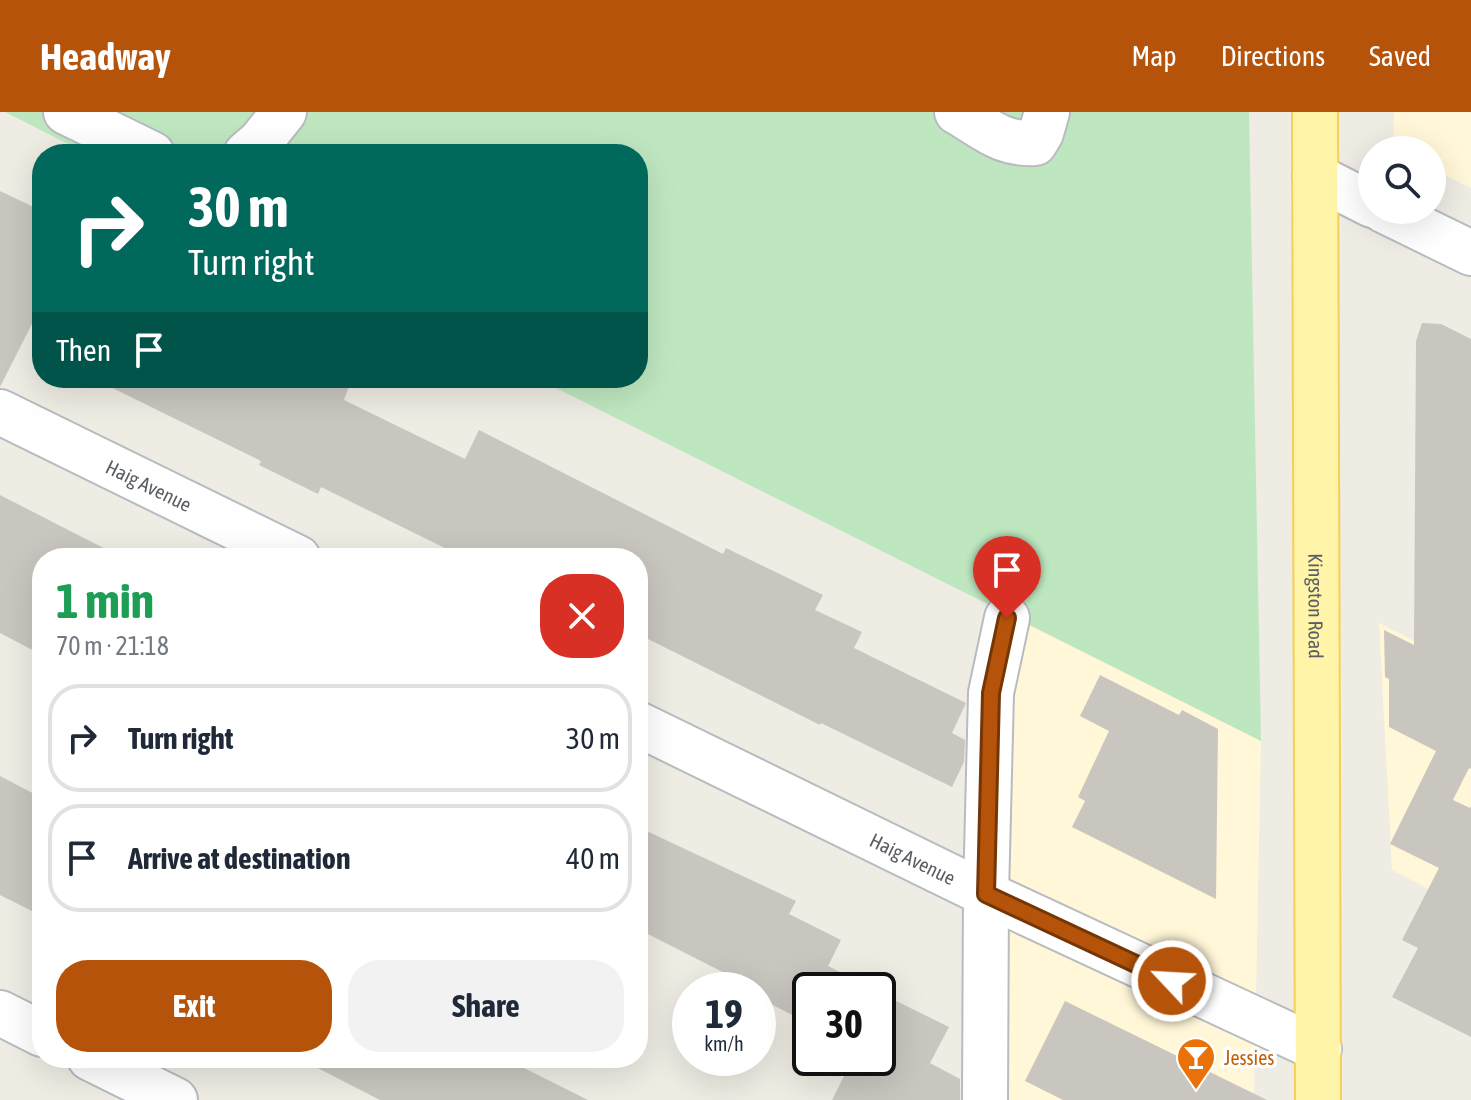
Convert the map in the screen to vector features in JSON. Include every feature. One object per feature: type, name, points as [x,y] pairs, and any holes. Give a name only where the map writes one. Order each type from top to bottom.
[{"type":"main road","name":"Kingston Road","points":[[1315,112],[1318,1100]]},
{"type":"street","points":[[66,112],[133,144]]},
{"type":"street","points":[[258,144],[284,112]]},
{"type":"street","points":[[957,112],[1007,142],[1021,144],[1035,143],[1047,112]]},
{"type":"street","points":[[1315,176],[1358,198]]},
{"type":"street","points":[[1412,224],[1471,253]]},
{"type":"street","name":"Haig Avenue","points":[[0,412],[278,548]]},
{"type":"street","points":[[985,1100],[991,693],[1007,618]]},
{"type":"street","name":"Haig Avenue","points":[[648,729],[986,894],[1319,1049]]},
{"type":"street","points":[[0,1013],[32,1029]]},
{"type":"street","points":[[110,1068],[175,1100]]},
{"type":"shaded area","points":[[1394,112],[1471,112],[1471,188],[1446,176],[1446,136],[1393,136]]},
{"type":"shaded area","points":[[1001,611],[1261,741],[1254,1100],[1000,1100]]},
{"type":"shaded area","points":[[1379,623],[1471,669],[1471,911],[1392,870]]},
{"type":"green space","points":[[5,112],[1249,112],[1261,741],[556,388],[648,388],[648,144],[68,144]]},
{"type":"building","points":[[0,191],[32,206],[32,324],[0,387]]},
{"type":"building","points":[[1422,323],[1441,324],[1471,339],[1471,769],[1453,800],[1471,806],[1471,1037],[1392,997],[1418,948],[1402,940],[1439,868],[1390,844],[1436,751],[1389,727],[1389,679],[1385,677],[1384,630],[1414,645],[1416,341]]},
{"type":"building","points":[[112,388],[348,388],[344,400],[465,459],[479,430],[723,554],[726,548],[823,595],[815,610],[862,632],[854,648],[966,703],[952,733],[965,740],[964,762],[952,787],[648,639],[648,548],[445,548],[321,487],[318,494],[259,465],[261,461]]},
{"type":"building","points":[[0,495],[103,548],[32,548],[32,650],[0,633]]},
{"type":"building","points":[[1100,675],[1179,715],[1182,710],[1218,729],[1216,899],[1072,827],[1085,801],[1078,797],[1109,731],[1080,716]]},
{"type":"building","points":[[0,776],[32,793],[32,911],[0,895]]},
{"type":"building","points":[[648,832],[796,901],[789,914],[841,940],[828,966],[840,972],[792,972],[792,1015],[776,1007],[776,972],[723,972],[648,934]]},
{"type":"building","points":[[896,1001],[949,1027],[930,1063],[960,1079],[960,1100],[832,1100],[844,1076],[896,1076]]},
{"type":"building","points":[[1065,1001],[1267,1100],[1063,1100],[1025,1081]]},
{"type":"building","points":[[318,1068],[524,1068],[588,1100],[380,1100]]},
{"type":"place","name":"Jessies","points":[[1196,1091]]},
{"type":"route","points":[[1007,618],[991,693],[986,894],[1172,981]]}]
